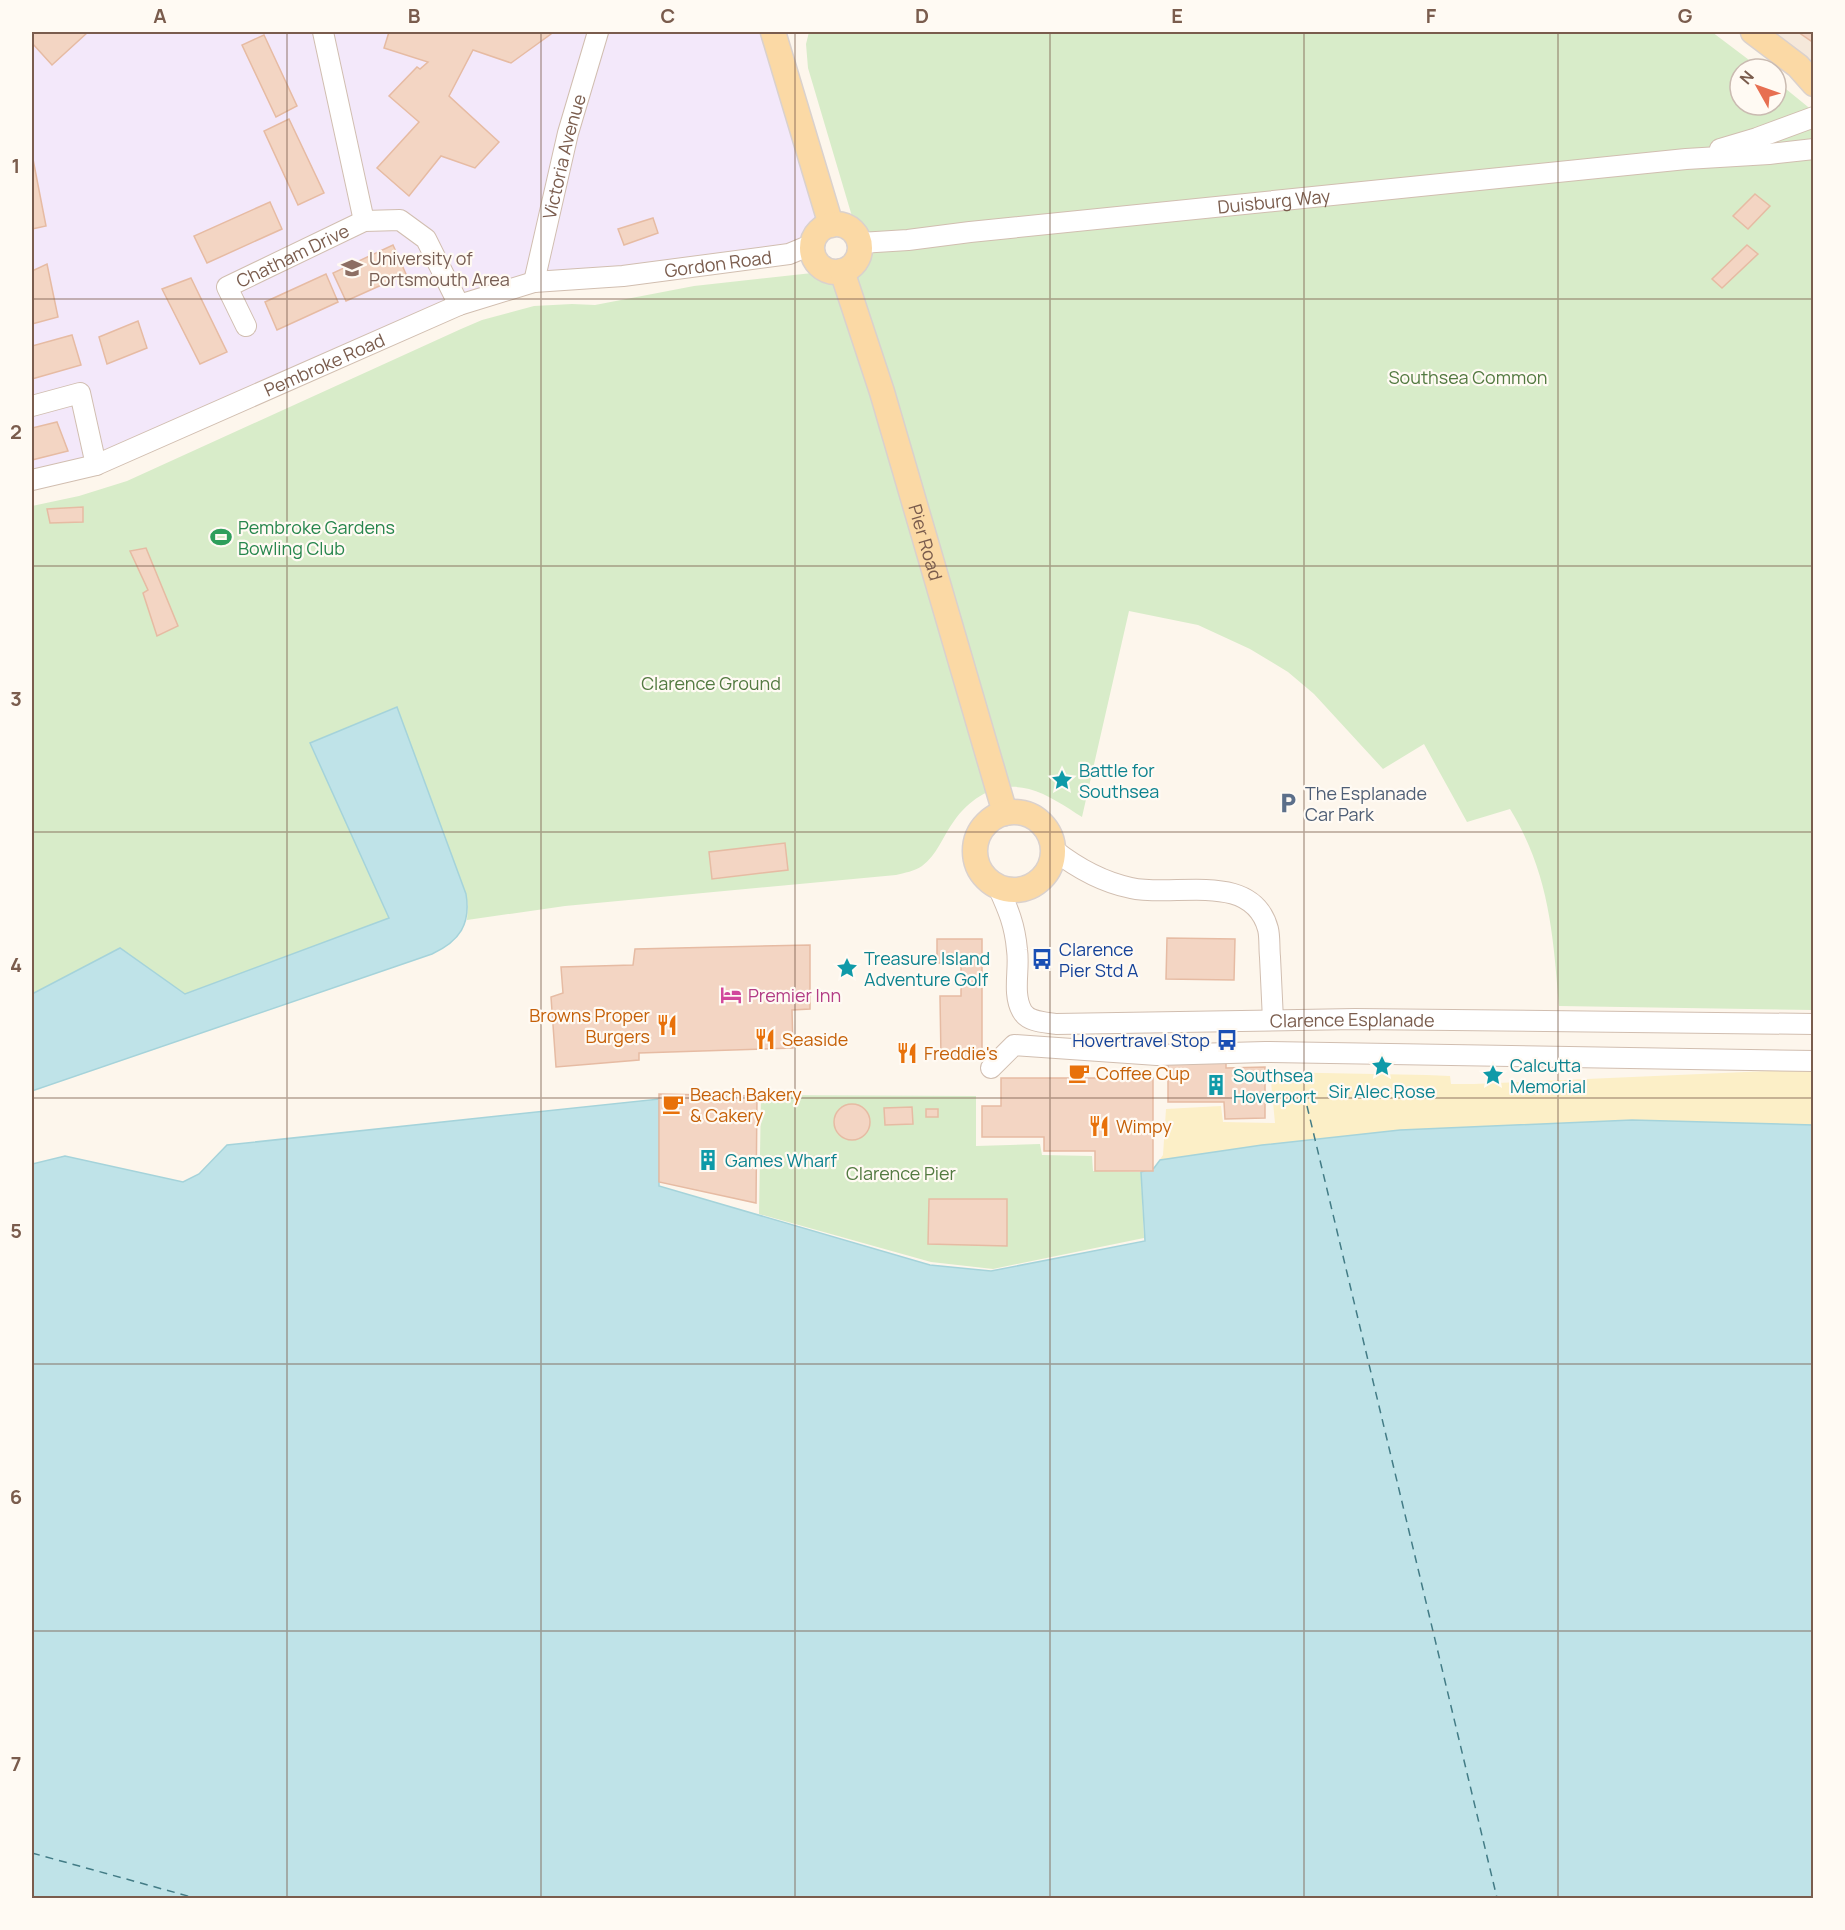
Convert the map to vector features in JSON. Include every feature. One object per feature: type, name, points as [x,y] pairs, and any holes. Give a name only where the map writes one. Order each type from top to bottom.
[{"type":"main road","points":[[772,32],[831,225]]},
{"type":"main road","points":[[1754,32],[1798,66],[1814,84]]},
{"type":"main road","points":[[831,225],[849,228],[856,234],[860,243],[857,261],[850,268],[842,271],[832,272],[824,269],[813,254],[816,236],[822,229],[831,225]]},
{"type":"main road","name":"Pier Road","points":[[842,271],[882,392],[1005,813]]},
{"type":"main road","points":[[1005,813],[1029,814],[1047,828],[1052,839],[1054,850],[1052,864],[1036,884],[1024,889],[1011,890],[998,887],[980,871],[976,859],[976,847],[985,825],[1005,813]]},
{"type":"street","name":"Chatham Drive","points":[[323,32],[364,221]]},
{"type":"street","name":"Victoria Avenue","points":[[534,282],[568,133],[598,32]]},
{"type":"street","name":"Duisburg Way","points":[[1686,159],[1757,138],[1814,117]]},
{"type":"street","name":"Duisburg Way","points":[[860,243],[908,240],[1686,159],[1814,149]]},
{"type":"street","name":"Chatham Drive","points":[[246,326],[227,287],[364,221],[400,220],[426,239],[459,305]]},
{"type":"street","name":"Gordon Road","points":[[622,276],[789,254],[813,244]]},
{"type":"street","name":"Pembroke Road","points":[[32,480],[96,465],[459,305],[534,282],[622,276]]},
{"type":"street","points":[[32,405],[80,393],[96,465]]},
{"type":"street","points":[[1054,850],[1074,866],[1094,876],[1132,889],[1225,891],[1244,897],[1259,911],[1268,929],[1273,1020]]},
{"type":"street","name":"Clarence Esplanade","points":[[998,887],[1014,923],[1018,953],[1017,994],[1022,1012],[1035,1021],[1056,1024],[1355,1019],[1814,1024]]},
{"type":"street","points":[[991,1068],[1014,1045],[1157,1055],[1265,1052],[1814,1061]]},
{"type":"shaded area","name":"University of Portsmouth Area","points":[[32,32],[773,32],[821,190],[813,254],[534,282],[96,465],[32,480]]},
{"type":"shaded area","points":[[1773,32],[1813,32],[1813,62]]},
{"type":"green space","name":"Southsea Common","points":[[809,32],[1712,32],[1745,57],[1728,57],[1728,117],[1788,117],[1788,91],[1813,111],[1813,1010],[1559,1006],[1547,904],[1533,857],[1510,809],[1467,822],[1424,744],[1383,769],[1314,694],[1288,672],[1250,649],[1198,625],[1129,611],[1082,817],[1036,791],[1007,787],[987,793],[969,804],[954,821],[927,862],[916,869],[896,875],[565,906],[467,920],[466,894],[397,708],[310,743],[390,918],[185,994],[120,948],[32,994],[32,506],[79,496],[127,481],[482,320],[534,306],[595,305],[694,286],[867,267],[808,68],[806,44]]},
{"type":"green space","name":"Clarence Pier","points":[[761,1095],[976,1096],[976,1146],[1040,1144],[1042,1155],[1092,1156],[1093,1171],[1141,1172],[1144,1238],[993,1269],[931,1262],[759,1214]]},
{"type":"sand","points":[[1813,1069],[1813,1143],[1141,1172],[1154,1168],[1163,1155],[1166,1109],[1221,1106],[1223,1122],[1275,1123],[1270,1072],[1450,1076],[1451,1084],[1474,1084]]},
{"type":"water","points":[[397,707],[466,894],[465,923],[456,937],[432,954],[32,1091],[32,994],[120,948],[185,994],[389,918],[310,743]]},
{"type":"water","points":[[659,1099],[659,1186],[930,1265],[991,1271],[1145,1241],[1141,1172],[1154,1168],[1160,1160],[1262,1145],[1400,1130],[1632,1120],[1813,1125],[1813,1898],[32,1898],[32,1164],[65,1156],[183,1182],[199,1174],[227,1145]]},
{"type":"building","points":[[32,32],[88,32],[52,65],[32,43]]},
{"type":"building","points":[[389,32],[552,32],[511,63],[473,50],[449,96],[499,142],[475,168],[441,156],[409,196],[377,168],[419,122],[389,96],[417,67],[420,69],[428,62],[384,48]]},
{"type":"building","points":[[1798,32],[1814,32],[1814,43]]},
{"type":"building","points":[[264,35],[297,106],[276,117],[242,45]]},
{"type":"building","points":[[289,119],[324,193],[298,205],[264,131]]},
{"type":"building","points":[[32,154],[46,226],[32,229]]},
{"type":"building","points":[[1755,194],[1770,206],[1748,229],[1733,216]]},
{"type":"building","points":[[270,202],[282,229],[207,263],[194,236]]},
{"type":"building","points":[[653,218],[658,233],[624,245],[618,229]]},
{"type":"building","points":[[393,245],[406,274],[346,301],[333,273]]},
{"type":"building","points":[[1747,245],[1758,254],[1722,288],[1712,279]]},
{"type":"building","points":[[47,264],[58,317],[32,324],[32,271]]},
{"type":"building","points":[[326,274],[338,302],[277,330],[265,302]]},
{"type":"building","points":[[191,278],[227,352],[200,364],[162,289]]},
{"type":"building","points":[[138,321],[147,348],[107,364],[99,337]]},
{"type":"building","points":[[72,335],[81,365],[32,379],[32,346]]},
{"type":"building","points":[[57,422],[68,451],[32,460],[32,428]]},
{"type":"building","points":[[83,507],[83,522],[50,523],[47,509]]},
{"type":"building","points":[[146,548],[178,626],[157,636],[143,593],[148,590],[130,551]]},
{"type":"building","points":[[785,843],[788,870],[712,879],[709,852]]},
{"type":"building","points":[[1167,938],[1235,939],[1234,980],[1166,979]]},
{"type":"building","points":[[937,939],[982,939],[982,1056],[941,1058],[940,996],[961,996],[961,963],[937,963]]},
{"type":"building","points":[[810,945],[810,1009],[792,1010],[793,1048],[639,1053],[639,1060],[556,1067],[551,997],[563,993],[561,967],[633,965],[635,949]]},
{"type":"building","name":"Southsea Hoverport","points":[[1226,1062],[1226,1068],[1265,1067],[1265,1118],[1225,1119],[1224,1102],[1168,1102],[1168,1063]]},
{"type":"building","points":[[1001,1078],[1153,1078],[1153,1171],[1095,1171],[1095,1151],[1044,1151],[1044,1137],[982,1137],[982,1106],[1001,1106]]},
{"type":"building","name":"Games Wharf","points":[[659,1094],[757,1096],[756,1203],[659,1182]]},
{"type":"building","points":[[852,1104],[865,1109],[870,1122],[865,1135],[852,1140],[839,1135],[834,1122],[839,1109]]},
{"type":"building","points":[[912,1107],[913,1124],[885,1125],[884,1108]]},
{"type":"building","points":[[926,1109],[938,1109],[938,1117],[926,1117]]},
{"type":"building","points":[[929,1199],[1007,1199],[1007,1246],[928,1244]]},
{"type":"ferry route","points":[[1307,1106],[1497,1898]]},
{"type":"ferry route","points":[[32,1853],[195,1898]]},
{"type":"place","name":"University of Portsmouth Area","points":[[352,268]]},
{"type":"place","name":"Pembroke Gardens Bowling Club","points":[[221,537]]},
{"type":"place","name":"Battle for Southsea","points":[[1062,780]]},
{"type":"place","name":"The Esplanade Car Park","points":[[1288,803]]},
{"type":"place","name":"Clarence Pier Std A","points":[[1042,959]]},
{"type":"place","name":"Treasure Island Adventure Golf","points":[[847,968]]},
{"type":"place","name":"Premier Inn","points":[[731,995]]},
{"type":"place","name":"Browns Proper Burgers","points":[[667,1025]]},
{"type":"place","name":"Seaside","points":[[765,1039]]},
{"type":"place","name":"Hovertravel Stop","points":[[1227,1040]]},
{"type":"place","name":"Freddie's","points":[[907,1053]]},
{"type":"place","name":"Sir Alec Rose","points":[[1382,1066]]},
{"type":"place","name":"Coffee Cup","points":[[1079,1073]]},
{"type":"place","name":"Calcutta Memorial","points":[[1493,1075]]},
{"type":"place","name":"Southsea Hoverport","points":[[1216,1085]]},
{"type":"place","name":"Beach Bakery & Cakery","points":[[673,1104]]},
{"type":"place","name":"Wimpy","points":[[1099,1126]]},
{"type":"place","name":"Games Wharf","points":[[708,1160]]},
{"type":"park label","name":"Clarence Ground","points":[[711,683]]}]
